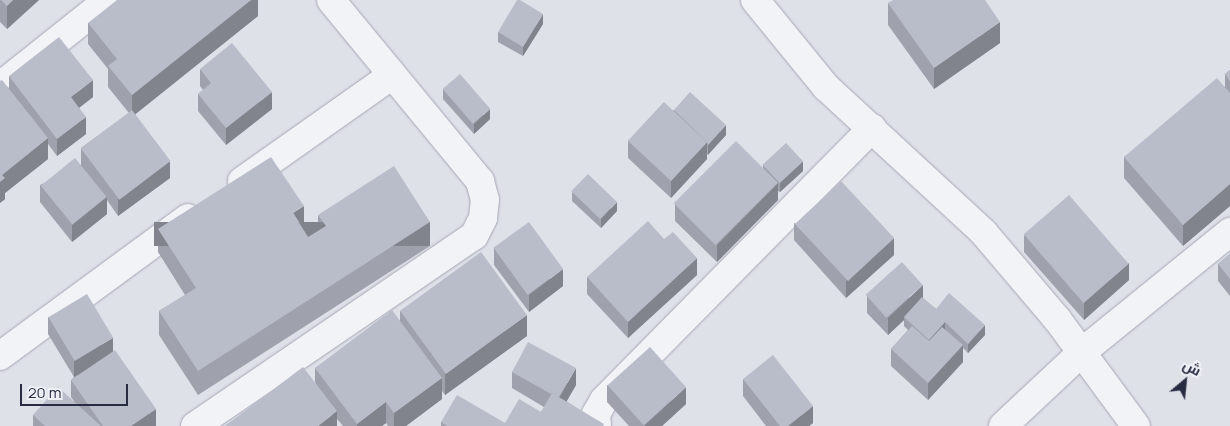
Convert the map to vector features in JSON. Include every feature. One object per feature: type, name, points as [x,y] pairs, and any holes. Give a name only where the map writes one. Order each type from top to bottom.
[{"type":"street","points":[[0,86],[108,0]]},
{"type":"street","points":[[195,426],[474,236],[483,218],[485,200],[480,181],[331,0]]},
{"type":"street","points":[[755,0],[826,87],[984,233],[1082,352],[1136,426]]},
{"type":"street","points":[[0,356],[392,75]]},
{"type":"street","points":[[597,426],[596,414],[604,400],[872,128]]},
{"type":"street","points":[[1003,426],[1082,352],[1230,232]]},
{"type":"building","points":[[1,0],[13,0],[7,6]]},
{"type":"building","points":[[117,0],[251,0],[132,95],[108,66],[117,59],[88,23]]},
{"type":"building","points":[[517,0],[543,14],[523,47],[498,32]]},
{"type":"building","points":[[893,0],[985,0],[1000,22],[934,68],[888,3]]},
{"type":"building","points":[[59,37],[93,80],[71,97],[86,117],[57,139],[9,76]]},
{"type":"building","points":[[232,43],[272,92],[226,128],[198,94],[211,83],[200,69]]},
{"type":"building","points":[[1230,70],[1230,81],[1225,74]]},
{"type":"building","points":[[460,74],[490,109],[473,124],[443,89]]},
{"type":"building","points":[[1217,78],[1230,93],[1230,184],[1183,225],[1124,157]]},
{"type":"building","points":[[2,80],[48,138],[2,175],[5,178],[0,182],[0,81]]},
{"type":"building","points":[[690,92],[726,125],[708,145],[674,110]]},
{"type":"building","points":[[664,102],[707,142],[671,181],[628,141]]},
{"type":"building","points":[[132,110],[171,161],[119,200],[81,149]]},
{"type":"building","points":[[736,141],[778,183],[715,245],[674,203]]},
{"type":"building","points":[[786,143],[803,161],[780,183],[763,165]]},
{"type":"building","points":[[271,157],[304,206],[293,213],[308,237],[326,226],[318,215],[394,166],[430,222],[198,371],[159,311],[196,288],[158,229]]},
{"type":"building","points":[[75,158],[106,197],[72,225],[41,186]]},
{"type":"building","points":[[588,174],[617,202],[600,219],[571,191]]},
{"type":"building","points":[[841,181],[894,238],[848,281],[795,224]]},
{"type":"building","points":[[1069,195],[1129,264],[1083,303],[1024,234]]},
{"type":"building","points":[[648,221],[664,239],[673,232],[697,258],[628,322],[587,277]]},
{"type":"building","points":[[529,222],[563,269],[527,295],[493,248]]},
{"type":"building","points":[[481,252],[527,315],[446,374],[400,311]]},
{"type":"building","points":[[1230,254],[1230,279],[1218,264]]},
{"type":"building","points":[[902,262],[923,285],[886,318],[866,295]]},
{"type":"building","points":[[949,293],[985,325],[968,344],[945,322],[929,340],[904,317],[922,297],[936,309]]},
{"type":"building","points":[[87,294],[113,338],[75,361],[48,317]]},
{"type":"building","points":[[392,310],[442,378],[394,413],[386,402],[357,424],[315,368]]},
{"type":"building","points":[[912,326],[929,341],[942,327],[963,345],[928,383],[891,349]]},
{"type":"building","points":[[528,342],[576,368],[559,397],[512,372]]},
{"type":"building","points":[[650,347],[686,387],[644,425],[608,385]]},
{"type":"building","points":[[115,350],[156,409],[131,426],[103,426],[71,380]]},
{"type":"building","points":[[773,355],[813,406],[788,426],[780,426],[743,379]]},
{"type":"building","points":[[303,367],[337,411],[318,426],[225,426]]},
{"type":"building","points":[[58,387],[101,426],[45,426],[33,415]]},
{"type":"building","points":[[552,393],[604,424],[603,426],[447,426],[441,422],[457,395],[505,423],[519,399],[541,412]]}]
